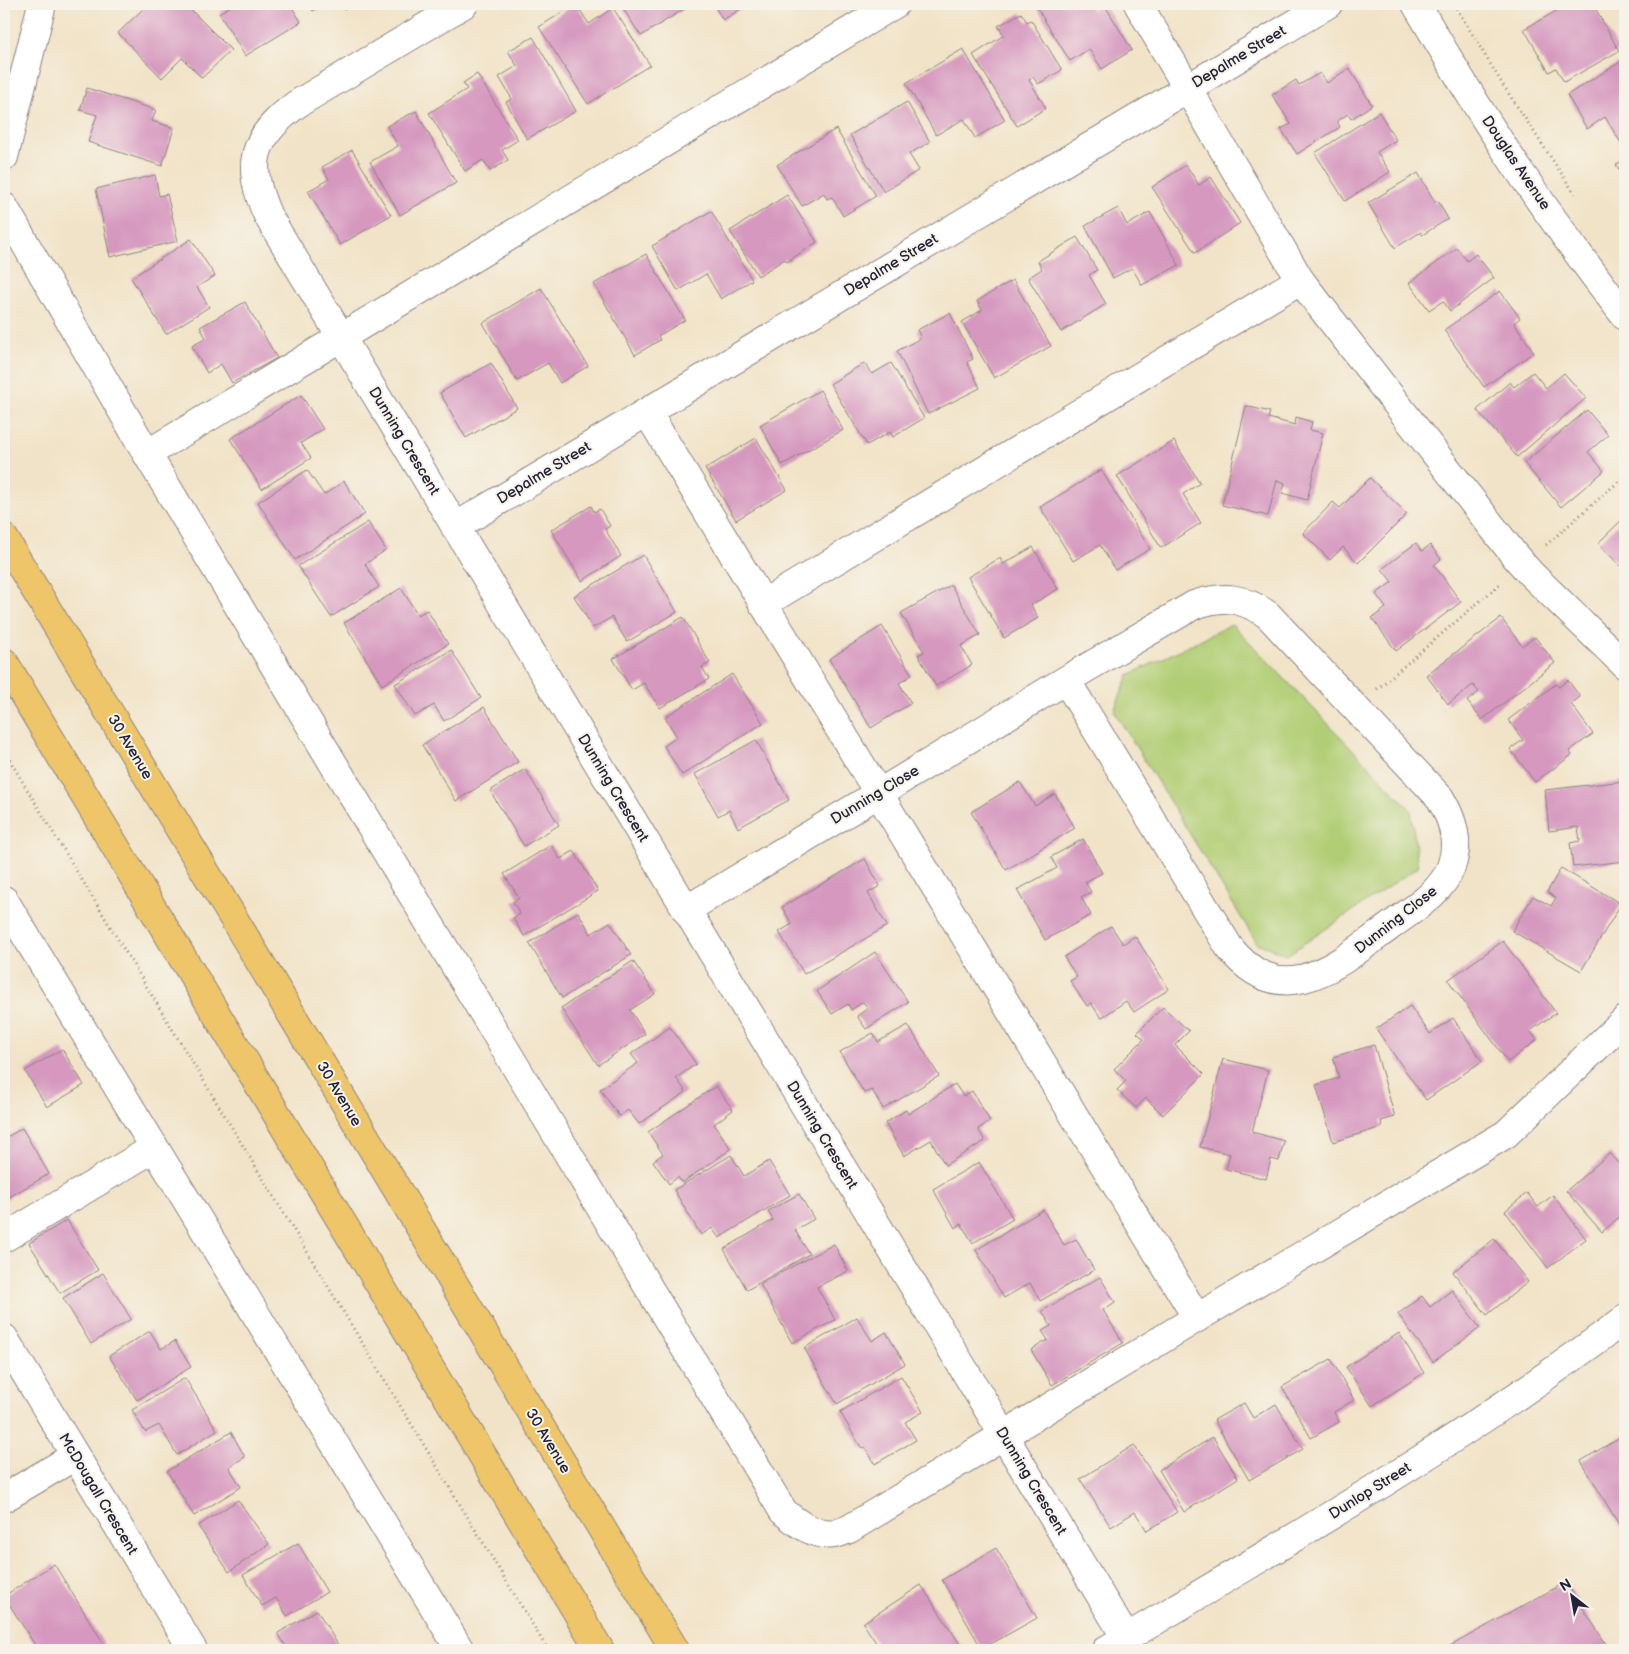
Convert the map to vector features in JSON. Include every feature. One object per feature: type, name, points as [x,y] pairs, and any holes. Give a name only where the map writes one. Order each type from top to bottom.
[{"type":"main road","name":"30 Avenue","points":[[4,538],[675,1650]]},
{"type":"main road","points":[[4,662],[600,1650]]},
{"type":"street","points":[[4,157],[42,4]]},
{"type":"street","name":"Dunning Crescent","points":[[464,4],[283,114],[271,126],[255,153],[254,168],[261,200],[268,216],[1004,1436],[1116,1644]]},
{"type":"street","points":[[147,454],[895,4]]},
{"type":"street","points":[[1138,4],[1300,280],[1515,556],[1531,574],[1625,665]]},
{"type":"street","name":"Depalme Street","points":[[455,527],[1328,4]]},
{"type":"street","name":"Douglas Avenue","points":[[1416,4],[1514,163],[1582,261],[1625,316]]},
{"type":"street","points":[[4,207],[147,454],[783,1511],[797,1524],[832,1535],[849,1529],[1197,1318],[1506,1134],[1625,1020]]},
{"type":"street","points":[[764,604],[1300,280]]},
{"type":"street","points":[[647,412],[877,794],[1197,1318]]},
{"type":"street","name":"Dunning Close","points":[[686,910],[1066,680],[1194,605],[1209,600],[1227,598],[1241,600],[1254,605],[1268,614],[1440,798],[1449,812],[1454,830],[1456,848],[1451,867],[1442,883],[1424,901],[1336,966],[1318,975],[1296,980],[1260,976],[1248,968],[1229,947],[1066,680]]},
{"type":"street","points":[[4,900],[460,1650]]},
{"type":"street","points":[[4,1238],[154,1148]]},
{"type":"street","name":"Dunlop Street","points":[[1116,1644],[1408,1468],[1570,1360],[1625,1319]]},
{"type":"street","name":"McDougall Crescent","points":[[4,1338],[190,1649]]},
{"type":"street","points":[[4,1498],[75,1456]]},
{"type":"path","points":[[1454,4],[1503,85],[1575,194]]},
{"type":"path","points":[[4,751],[548,1650]]},
{"type":"green space","points":[[1232,624],[1411,810],[1418,867],[1287,955],[1257,943],[1114,711],[1129,675]]},
{"type":"building","points":[[148,4],[185,4],[231,50],[202,78],[182,58],[162,78],[118,33]]},
{"type":"building","points":[[234,4],[290,4],[301,22],[245,56],[219,13]]},
{"type":"building","points":[[310,4],[326,4],[313,11]]},
{"type":"building","points":[[340,4],[355,4],[344,10]]},
{"type":"building","points":[[576,4],[589,24],[613,8],[650,65],[588,104],[539,27]]},
{"type":"building","points":[[620,4],[692,4],[641,36]]},
{"type":"building","points":[[713,4],[749,4],[723,20]]},
{"type":"building","points":[[1043,4],[1089,4],[1093,10],[1104,4],[1132,50],[1102,69],[1089,49],[1070,61],[1037,8]]},
{"type":"building","points":[[1569,4],[1593,4],[1619,51],[1564,82],[1556,68],[1549,72],[1524,29]]},
{"type":"building","points":[[1021,13],[1027,22],[1031,20],[1062,70],[1038,84],[1033,77],[1029,80],[1046,108],[1017,126],[973,55],[1004,35],[998,26]]},
{"type":"building","points":[[533,37],[576,111],[527,139],[506,102],[512,99],[499,77],[517,66],[508,51]]},
{"type":"building","points":[[963,49],[1005,120],[975,138],[964,119],[936,135],[906,83]]},
{"type":"building","points":[[1625,59],[1625,140],[1621,143],[1605,117],[1587,129],[1567,95]]},
{"type":"building","points":[[1349,68],[1372,105],[1351,119],[1348,114],[1337,121],[1340,127],[1297,154],[1281,129],[1291,124],[1272,95],[1296,80],[1299,85],[1320,73],[1327,83]]},
{"type":"building","points":[[477,74],[518,140],[502,150],[508,160],[490,171],[483,160],[465,171],[429,113],[467,89],[463,83]]},
{"type":"building","points":[[87,88],[156,110],[152,121],[174,128],[162,166],[88,142],[97,115],[80,110]]},
{"type":"building","points":[[907,102],[930,142],[909,154],[919,170],[884,192],[850,135]]},
{"type":"building","points":[[416,111],[456,183],[400,215],[370,162],[398,146],[387,126]]},
{"type":"building","points":[[1379,112],[1396,140],[1377,152],[1390,172],[1345,201],[1315,153]]},
{"type":"building","points":[[836,129],[876,196],[843,216],[832,197],[827,199],[824,193],[802,206],[777,165]]},
{"type":"building","points":[[352,150],[391,215],[340,245],[308,191],[329,179],[322,167]]},
{"type":"building","points":[[1625,159],[1625,178],[1616,165]]},
{"type":"building","points":[[1186,165],[1199,185],[1211,177],[1240,223],[1195,253],[1152,187]]},
{"type":"building","points":[[1418,173],[1435,202],[1438,201],[1448,219],[1422,235],[1421,232],[1395,248],[1368,203]]},
{"type":"building","points":[[155,175],[159,196],[167,194],[178,241],[110,257],[96,189]]},
{"type":"building","points":[[787,195],[817,242],[787,262],[785,259],[758,276],[730,231]]},
{"type":"building","points":[[1118,208],[1127,225],[1150,212],[1179,265],[1142,285],[1132,268],[1113,278],[1085,226]]},
{"type":"building","points":[[711,211],[752,280],[721,299],[706,274],[678,291],[652,246]]},
{"type":"building","points":[[1077,237],[1097,270],[1089,275],[1106,304],[1061,332],[1028,278],[1042,269],[1038,261]]},
{"type":"building","points":[[191,239],[215,276],[197,287],[209,307],[166,334],[131,278]]},
{"type":"building","points":[[1457,248],[1467,261],[1476,254],[1494,278],[1450,311],[1443,301],[1429,310],[1409,283]]},
{"type":"building","points":[[646,254],[685,320],[658,336],[660,340],[635,355],[594,284]]},
{"type":"building","points":[[1013,280],[1051,346],[994,378],[962,322],[982,310],[977,301]]},
{"type":"building","points":[[541,288],[588,366],[560,383],[548,363],[517,381],[483,323]]},
{"type":"building","points":[[1500,291],[1520,318],[1514,323],[1534,352],[1484,387],[1444,330]]},
{"type":"building","points":[[245,302],[277,358],[232,383],[221,364],[207,373],[192,346],[206,338],[200,327]]},
{"type":"building","points":[[950,313],[973,359],[967,362],[980,388],[928,414],[897,351],[921,338],[917,330]]},
{"type":"building","points":[[491,363],[517,408],[466,438],[440,393]]},
{"type":"building","points":[[864,363],[872,374],[891,363],[924,418],[893,437],[890,432],[867,445],[830,384]]},
{"type":"building","points":[[1533,372],[1546,388],[1564,373],[1586,398],[1517,457],[1477,410],[1510,382],[1514,387]]},
{"type":"building","points":[[820,390],[843,430],[782,465],[760,425]]},
{"type":"building","points":[[301,395],[323,429],[301,443],[311,458],[262,489],[230,439]]},
{"type":"building","points":[[1246,406],[1270,412],[1268,418],[1295,425],[1296,417],[1312,422],[1310,430],[1323,433],[1307,500],[1282,493],[1285,483],[1277,480],[1268,516],[1222,505]]},
{"type":"building","points":[[1587,410],[1608,435],[1588,452],[1604,471],[1561,507],[1524,463]]},
{"type":"building","points":[[756,438],[787,490],[736,520],[705,469]]},
{"type":"building","points":[[1174,441],[1200,483],[1183,494],[1201,523],[1161,548],[1117,476]]},
{"type":"building","points":[[307,470],[324,495],[344,481],[365,514],[295,560],[258,502]]},
{"type":"building","points":[[1101,470],[1150,549],[1115,570],[1100,545],[1073,561],[1040,507]]},
{"type":"building","points":[[1370,478],[1407,514],[1358,563],[1343,547],[1330,560],[1303,533],[1333,502],[1340,508]]},
{"type":"building","points":[[591,506],[594,512],[600,509],[610,526],[605,529],[621,556],[582,581],[551,530]]},
{"type":"building","points":[[1625,517],[1625,571],[1598,543]]},
{"type":"building","points":[[368,522],[386,550],[365,564],[379,587],[331,617],[298,566]]},
{"type":"building","points":[[1416,543],[1422,551],[1430,545],[1441,559],[1434,565],[1461,602],[1396,651],[1372,618],[1386,608],[1376,594],[1392,582],[1382,569]]},
{"type":"building","points":[[1033,547],[1058,589],[1031,605],[1038,618],[1004,638],[968,577],[1000,558],[1003,564]]},
{"type":"building","points":[[643,555],[677,612],[627,642],[612,617],[593,628],[574,596]]},
{"type":"building","points":[[951,585],[980,635],[961,646],[972,665],[936,686],[918,655],[924,652],[901,613]]},
{"type":"building","points":[[401,588],[418,615],[427,610],[448,644],[382,685],[344,623]]},
{"type":"building","points":[[683,617],[710,663],[702,667],[709,679],[660,708],[644,683],[632,690],[613,659]]},
{"type":"building","points":[[1501,618],[1522,646],[1535,637],[1555,663],[1482,720],[1467,701],[1479,692],[1473,685],[1448,704],[1426,675]]},
{"type":"building","points":[[882,626],[912,675],[899,683],[911,703],[871,728],[829,659]]},
{"type":"building","points":[[451,650],[481,698],[444,721],[434,705],[415,716],[395,684]]},
{"type":"building","points":[[732,674],[763,723],[682,775],[664,746],[677,737],[665,717]]},
{"type":"building","points":[[1568,680],[1580,697],[1571,704],[1593,734],[1569,751],[1572,755],[1535,782],[1510,749],[1523,740],[1508,720],[1556,684],[1559,687]]},
{"type":"building","points":[[484,707],[518,762],[456,801],[422,745]]},
{"type":"building","points":[[756,740],[789,800],[738,828],[729,810],[718,816],[695,774]]},
{"type":"building","points":[[525,769],[559,825],[524,846],[490,791]]},
{"type":"building","points":[[1625,781],[1625,861],[1573,867],[1570,843],[1580,841],[1578,827],[1549,831],[1545,790]]},
{"type":"building","points":[[1020,782],[1035,806],[1055,794],[1075,828],[1006,870],[971,812]]},
{"type":"building","points":[[1083,839],[1102,873],[1085,882],[1091,892],[1081,897],[1091,915],[1045,940],[1017,890],[1057,868],[1051,857]]},
{"type":"building","points":[[551,845],[560,859],[574,851],[598,891],[524,936],[513,918],[520,914],[513,902],[519,898],[504,874]]},
{"type":"building","points":[[865,859],[880,886],[868,893],[887,926],[804,974],[779,932],[792,924],[782,907]]},
{"type":"building","points":[[1561,868],[1621,904],[1581,971],[1512,931],[1533,896],[1551,906],[1556,898],[1547,892]]},
{"type":"building","points":[[578,912],[591,934],[610,922],[631,955],[562,998],[529,943]]},
{"type":"building","points":[[1111,926],[1123,944],[1135,936],[1169,989],[1134,1012],[1126,1001],[1101,1018],[1091,1003],[1087,1006],[1070,981],[1077,977],[1064,957]]},
{"type":"building","points":[[1503,941],[1556,1013],[1530,1031],[1537,1040],[1508,1062],[1448,980]]},
{"type":"building","points":[[875,952],[908,1002],[866,1029],[857,1016],[868,1008],[863,1002],[851,1010],[848,1004],[832,1014],[817,991]]},
{"type":"building","points":[[633,961],[655,994],[630,1010],[645,1034],[598,1065],[561,1008]]},
{"type":"building","points":[[1410,1006],[1430,1034],[1453,1018],[1482,1061],[1426,1100],[1376,1029]]},
{"type":"building","points":[[1163,1007],[1189,1031],[1175,1045],[1204,1074],[1163,1115],[1146,1098],[1136,1108],[1117,1090],[1126,1081],[1114,1069],[1144,1039],[1137,1033]]},
{"type":"building","points":[[908,1025],[939,1076],[883,1109],[872,1090],[864,1093],[840,1052],[873,1033],[878,1042]]},
{"type":"building","points":[[670,1027],[696,1064],[676,1078],[686,1092],[639,1124],[628,1110],[619,1116],[600,1089],[638,1063],[631,1054]]},
{"type":"building","points":[[1374,1045],[1395,1117],[1381,1121],[1382,1127],[1333,1142],[1316,1085],[1339,1078],[1333,1057]]},
{"type":"building","points":[[62,1049],[84,1085],[47,1107],[25,1071]]},
{"type":"building","points":[[1223,1059],[1268,1070],[1252,1132],[1284,1141],[1279,1161],[1271,1159],[1266,1179],[1226,1169],[1230,1154],[1200,1147]]},
{"type":"building","points":[[955,1084],[963,1096],[972,1091],[990,1121],[978,1129],[985,1141],[945,1165],[931,1140],[904,1156],[885,1123],[906,1110],[908,1114]]},
{"type":"building","points":[[716,1086],[733,1110],[714,1124],[731,1149],[682,1183],[678,1177],[669,1184],[653,1161],[663,1154],[648,1132]]},
{"type":"building","points":[[22,1128],[49,1174],[4,1200],[4,1139]]},
{"type":"building","points":[[1610,1153],[1625,1170],[1625,1212],[1602,1232],[1566,1191]]},
{"type":"building","points":[[731,1155],[744,1176],[769,1161],[790,1195],[719,1238],[712,1228],[701,1235],[674,1190]]},
{"type":"building","points":[[979,1162],[1013,1219],[973,1243],[961,1224],[955,1228],[933,1189]]},
{"type":"building","points":[[1527,1193],[1538,1207],[1553,1195],[1586,1239],[1548,1268],[1505,1211]]},
{"type":"building","points":[[799,1194],[814,1219],[795,1230],[809,1254],[747,1290],[724,1249],[773,1220],[768,1211]]},
{"type":"building","points":[[1043,1210],[1064,1245],[1076,1239],[1094,1270],[1040,1301],[1030,1283],[1004,1298],[976,1250]]},
{"type":"building","points":[[67,1220],[98,1270],[60,1293],[29,1243]]},
{"type":"building","points":[[1494,1239],[1528,1282],[1487,1315],[1453,1272]]},
{"type":"building","points":[[834,1244],[848,1271],[817,1287],[835,1320],[792,1343],[760,1284]]},
{"type":"building","points":[[103,1273],[131,1319],[91,1344],[63,1298]]},
{"type":"building","points":[[1100,1277],[1115,1302],[1103,1310],[1123,1343],[1052,1385],[1031,1350],[1048,1340],[1042,1331],[1051,1326],[1042,1311]]},
{"type":"building","points":[[1452,1290],[1480,1328],[1433,1362],[1398,1314],[1422,1296],[1430,1307]]},
{"type":"building","points":[[857,1317],[872,1341],[886,1332],[905,1364],[837,1404],[804,1348]]},
{"type":"building","points":[[150,1331],[161,1349],[175,1341],[191,1367],[137,1400],[109,1356]]},
{"type":"building","points":[[1399,1333],[1424,1373],[1372,1406],[1346,1367]]},
{"type":"building","points":[[1331,1359],[1354,1400],[1334,1412],[1339,1422],[1311,1438],[1282,1387]]},
{"type":"building","points":[[901,1376],[923,1412],[905,1422],[916,1440],[875,1464],[865,1447],[862,1449],[840,1412]]},
{"type":"building","points":[[185,1378],[217,1430],[177,1455],[159,1425],[145,1432],[132,1410]]},
{"type":"building","points":[[1244,1403],[1253,1418],[1276,1404],[1303,1449],[1249,1480],[1214,1420]]},
{"type":"building","points":[[231,1432],[245,1457],[229,1467],[241,1487],[194,1516],[167,1471]]},
{"type":"building","points":[[1625,1434],[1625,1526],[1621,1528],[1581,1461]]},
{"type":"building","points":[[1213,1437],[1238,1478],[1184,1512],[1159,1470]]},
{"type":"building","points":[[1134,1445],[1177,1512],[1147,1531],[1135,1512],[1111,1527],[1080,1479]]},
{"type":"building","points":[[238,1500],[269,1544],[229,1572],[198,1526]]},
{"type":"building","points":[[298,1543],[327,1592],[287,1616],[276,1598],[262,1606],[243,1575]]},
{"type":"building","points":[[996,1548],[1037,1618],[982,1649],[942,1580]]},
{"type":"building","points":[[54,1564],[104,1644],[95,1650],[38,1650],[4,1596]]},
{"type":"building","points":[[1566,1582],[1610,1650],[1443,1650]]},
{"type":"building","points":[[921,1585],[964,1650],[881,1650],[863,1623]]},
{"type":"building","points":[[317,1610],[341,1650],[288,1650],[278,1633]]}]
